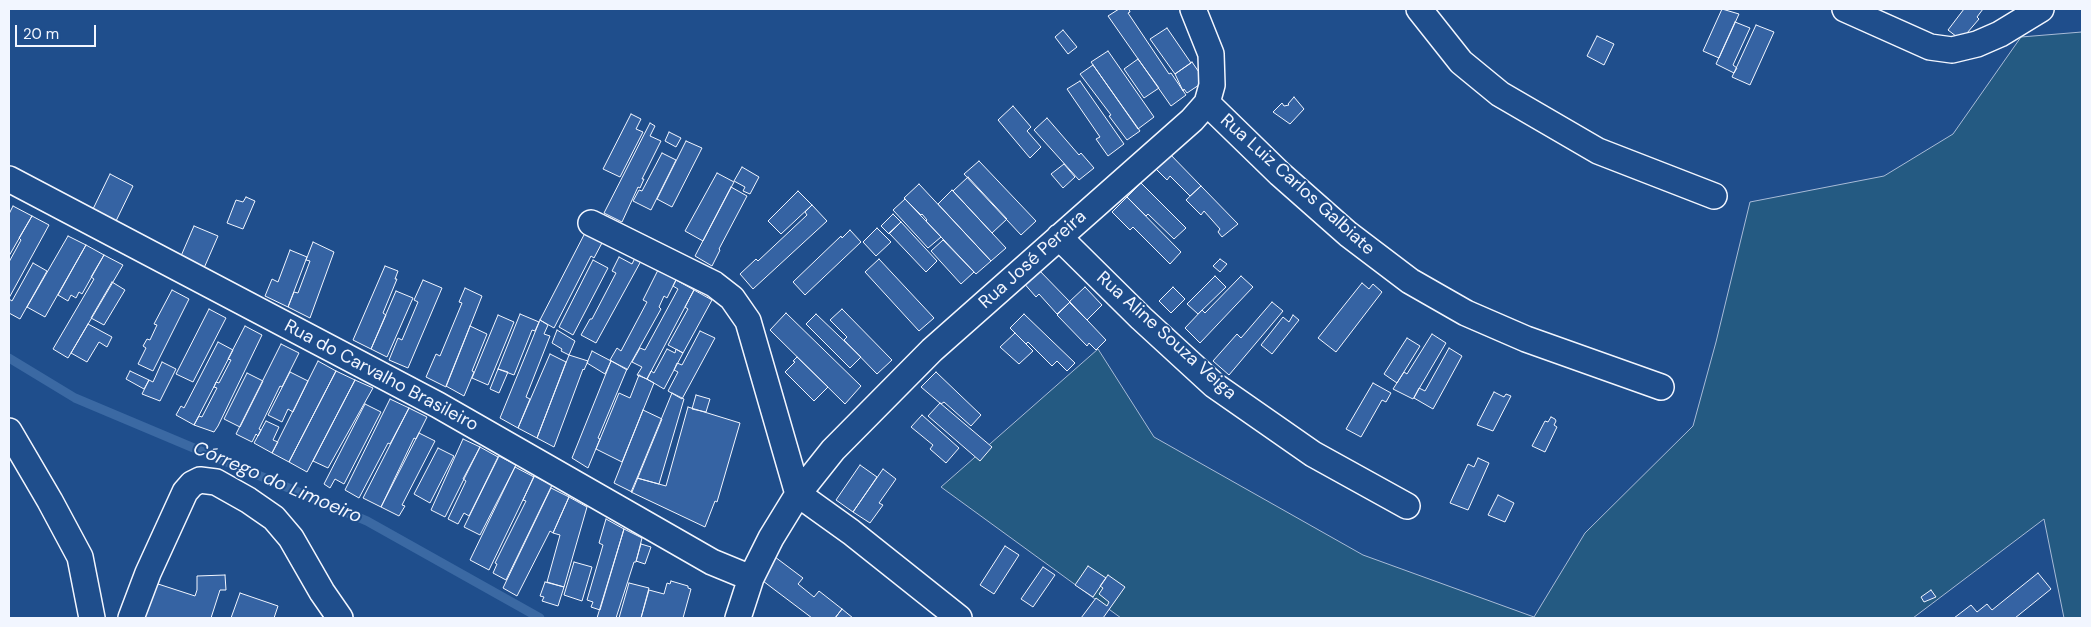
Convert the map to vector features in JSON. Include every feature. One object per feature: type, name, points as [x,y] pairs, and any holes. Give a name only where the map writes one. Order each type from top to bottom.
[{"type":"street","points":[[1193,9],[1211,54],[1212,85],[1207,104]]},
{"type":"street","points":[[1419,9],[1461,62],[1500,94],[1598,151],[1714,196]]},
{"type":"street","points":[[1845,9],[1930,47],[1952,50],[1977,44],[2000,34],[2041,9]]},
{"type":"street","name":"Rua José Pereira","points":[[738,618],[751,578],[771,538],[798,494],[833,450],[932,350],[1192,120],[1207,104]]},
{"type":"street","name":"Rua Luiz Carlos Galbiate","points":[[1207,104],[1280,174],[1348,234],[1410,281],[1466,313],[1526,339],[1661,387]]},
{"type":"street","name":"Rua do Carvalho Brasileiro","points":[[9,179],[438,405],[712,562],[751,578]]},
{"type":"street","points":[[591,223],[714,284],[732,298],[748,321],[798,494],[850,532],[959,618]]},
{"type":"street","name":"Rua Aline Souza Veiga","points":[[1059,236],[1140,318],[1214,385],[1313,454],[1407,506]]},
{"type":"street","points":[[9,432],[50,501],[80,558],[92,618]]},
{"type":"street","points":[[131,618],[148,573],[185,492],[192,484],[200,480],[216,482],[248,500],[274,518],[291,538],[322,592],[340,618]]},
{"type":"shaded area","points":[[2082,32],[2082,618],[2064,618],[2044,519],[1913,618],[1121,618],[941,487],[1098,349],[1154,437],[1363,555],[1534,617],[1585,533],[1693,426],[1716,342],[1750,202],[1884,176],[1953,134],[2021,37]]},
{"type":"building","points":[[1119,9],[1129,9],[1130,12],[1128,13],[1169,74],[1171,73],[1186,95],[1171,106],[1108,16]]},
{"type":"building","points":[[1722,9],[1739,14],[1719,58],[1703,51]]},
{"type":"building","points":[[1964,9],[1983,9],[1977,17],[1979,19],[1961,40],[1948,30]]},
{"type":"building","points":[[1735,22],[1750,28],[1733,65],[1737,68],[1734,73],[1716,64]]},
{"type":"building","points":[[1756,25],[1774,32],[1750,85],[1732,77]]},
{"type":"building","points":[[1167,28],[1191,63],[1175,74],[1150,39]]},
{"type":"building","points":[[1063,30],[1077,47],[1068,54],[1055,37]]},
{"type":"building","points":[[1597,36],[1614,44],[1604,65],[1587,56]]},
{"type":"building","points":[[1108,51],[1154,117],[1138,129],[1091,62]]},
{"type":"building","points":[[1138,59],[1159,88],[1144,98],[1124,69]]},
{"type":"building","points":[[1192,62],[1205,81],[1187,93],[1184,89],[1183,91],[1175,74]]},
{"type":"building","points":[[1093,65],[1140,131],[1127,140],[1080,74]]},
{"type":"building","points":[[1080,81],[1124,144],[1108,156],[1096,139],[1100,137],[1067,89]]},
{"type":"building","points":[[1294,97],[1304,109],[1290,124],[1273,112],[1282,103],[1284,106],[1289,105]]},
{"type":"building","points":[[1013,106],[1031,127],[1027,131],[1041,147],[1030,158],[998,120]]},
{"type":"building","points":[[631,114],[641,119],[636,129],[643,132],[620,177],[603,169]]},
{"type":"building","points":[[1047,118],[1079,155],[1081,153],[1094,168],[1079,180],[1034,130]]},
{"type":"building","points":[[650,123],[655,126],[650,136],[661,141],[622,222],[604,213]]},
{"type":"building","points":[[669,132],[681,138],[676,147],[665,141]]},
{"type":"building","points":[[686,141],[702,148],[672,207],[657,199]]},
{"type":"building","points":[[1165,149],[1201,186],[1190,196],[1170,176],[1167,180],[1150,163]]},
{"type":"building","points":[[662,153],[676,160],[651,210],[633,201],[639,190],[642,191]]},
{"type":"building","points":[[979,161],[1036,221],[1021,235],[964,174]]},
{"type":"building","points":[[1064,164],[1075,177],[1063,188],[1051,174]]},
{"type":"building","points":[[742,167],[759,177],[750,194],[743,191],[745,187],[734,181]]},
{"type":"building","points":[[717,173],[734,182],[703,241],[685,231]]},
{"type":"building","points":[[110,174],[133,186],[116,221],[93,209]]},
{"type":"building","points":[[968,177],[1007,219],[992,233],[953,191]]},
{"type":"building","points":[[1141,183],[1186,228],[1174,239],[1148,214],[1146,216],[1127,197]]},
{"type":"building","points":[[919,184],[991,261],[976,274],[926,221],[922,214],[904,198]]},
{"type":"building","points":[[1201,186],[1238,224],[1222,237],[1218,232],[1220,229],[1204,211],[1201,215],[1186,200]]},
{"type":"building","points":[[731,187],[747,196],[712,266],[695,256]]},
{"type":"building","points":[[952,190],[1006,248],[991,261],[938,204]]},
{"type":"building","points":[[798,191],[812,205],[781,234],[768,221]]},
{"type":"building","points":[[246,197],[255,201],[243,229],[227,223],[236,200],[243,202]]},
{"type":"building","points":[[1127,197],[1181,252],[1170,264],[1133,227],[1130,230],[1112,212]]},
{"type":"building","points":[[905,199],[941,237],[928,248],[893,210]]},
{"type":"building","points":[[812,205],[827,221],[753,289],[740,274],[756,259],[758,261],[807,215],[805,212]]},
{"type":"building","points":[[13,206],[32,216],[9,256],[9,214]]},
{"type":"building","points":[[893,214],[901,222],[889,234],[881,226]]},
{"type":"building","points":[[32,216],[49,225],[9,298],[9,262],[21,240],[19,238]]},
{"type":"building","points":[[901,222],[937,261],[926,272],[889,233]]},
{"type":"building","points":[[194,226],[218,236],[204,268],[181,256]]},
{"type":"building","points":[[877,228],[891,242],[876,256],[863,242]]},
{"type":"building","points":[[850,230],[861,242],[805,295],[793,282],[841,236],[842,238]]},
{"type":"building","points":[[586,231],[603,241],[594,258],[591,256],[554,328],[540,320]]},
{"type":"building","points":[[68,236],[86,245],[45,317],[27,307]]},
{"type":"building","points":[[943,240],[974,272],[961,284],[931,251]]},
{"type":"building","points":[[313,242],[334,252],[310,318],[288,307],[294,292],[298,293],[310,261],[306,260]]},
{"type":"building","points":[[86,245],[104,255],[82,294],[79,292],[76,298],[71,295],[68,301],[58,295]]},
{"type":"building","points":[[290,250],[307,257],[288,307],[265,296],[272,279],[278,282]]},
{"type":"building","points":[[104,255],[123,265],[68,358],[53,349],[94,279],[91,277]]},
{"type":"building","points":[[619,257],[632,264],[635,258],[641,261],[596,343],[581,335],[590,319],[592,319],[616,273],[612,271]]},
{"type":"building","points":[[879,259],[934,318],[919,331],[865,272]]},
{"type":"building","points":[[1220,259],[1227,264],[1220,272],[1213,266]]},
{"type":"building","points":[[593,260],[608,268],[573,335],[559,327]]},
{"type":"building","points":[[33,263],[47,271],[20,319],[9,313],[9,299],[12,301]]},
{"type":"building","points":[[385,266],[398,271],[395,279],[397,279],[383,313],[386,315],[371,349],[353,340]]},
{"type":"building","points":[[1036,267],[1070,302],[1057,314],[1039,294],[1036,297],[1022,281]]},
{"type":"building","points":[[658,270],[676,280],[667,298],[664,296],[659,307],[661,309],[627,370],[610,360],[617,348],[621,351],[647,302],[643,300]]},
{"type":"building","points":[[1215,276],[1226,287],[1198,314],[1187,304]]},
{"type":"building","points":[[1241,276],[1253,287],[1200,343],[1185,328],[1202,310],[1205,313]]},
{"type":"building","points":[[423,280],[442,288],[408,368],[389,360],[398,338],[402,340],[418,302],[414,300]]},
{"type":"building","points":[[676,280],[694,290],[647,379],[637,375],[642,367],[632,362],[640,348],[645,350],[678,289],[673,286]]},
{"type":"building","points":[[112,282],[125,290],[104,325],[91,318]]},
{"type":"building","points":[[1362,283],[1369,289],[1373,284],[1382,292],[1336,352],[1318,338]]},
{"type":"building","points":[[1085,287],[1102,305],[1087,320],[1069,302]]},
{"type":"building","points":[[1173,287],[1185,299],[1171,313],[1159,301]]},
{"type":"building","points":[[465,288],[482,296],[446,387],[426,377],[436,354],[440,356],[462,303],[459,302]]},
{"type":"building","points":[[172,290],[189,299],[153,371],[138,364],[146,348],[143,346],[147,339],[150,340],[157,325],[154,324]]},
{"type":"building","points":[[694,290],[712,300],[683,353],[668,345],[688,309],[685,307]]},
{"type":"building","points":[[396,291],[413,298],[387,357],[371,349]]},
{"type":"building","points":[[1070,302],[1106,340],[1096,350],[1089,343],[1087,346],[1057,315]]},
{"type":"building","points":[[1272,302],[1283,311],[1229,375],[1213,361],[1237,334],[1241,338]]},
{"type":"building","points":[[209,309],[226,318],[193,382],[176,374]]},
{"type":"building","points":[[842,309],[892,360],[877,374],[844,340],[847,337],[830,320]]},
{"type":"building","points":[[786,313],[861,386],[845,404],[770,330]]},
{"type":"building","points":[[520,314],[539,322],[535,331],[532,330],[514,375],[498,369]]},
{"type":"building","points":[[816,314],[861,357],[850,368],[806,324]]},
{"type":"building","points":[[1024,314],[1075,363],[1067,371],[1057,361],[1052,366],[1028,342],[1026,344],[1010,328]]},
{"type":"building","points":[[498,315],[514,322],[488,385],[472,378]]},
{"type":"building","points":[[1293,315],[1299,320],[1272,354],[1261,345],[1283,317],[1289,322]]},
{"type":"building","points":[[540,320],[548,325],[544,334],[550,336],[526,397],[530,399],[518,428],[500,418]]},
{"type":"building","points":[[88,324],[112,337],[107,347],[99,342],[87,362],[71,353]]},
{"type":"building","points":[[245,326],[262,335],[218,426],[214,432],[194,425],[199,416],[202,417],[217,388],[214,387],[216,382],[219,383],[231,360],[228,359]]},
{"type":"building","points":[[470,326],[487,334],[464,396],[446,386]]},
{"type":"building","points":[[557,330],[575,341],[569,355],[552,343]]},
{"type":"building","points":[[700,331],[715,338],[682,399],[668,391],[678,372],[674,370],[677,363],[682,365]]},
{"type":"building","points":[[1015,333],[1033,351],[1019,364],[1000,347]]},
{"type":"building","points":[[1432,334],[1446,343],[1413,399],[1393,389],[1404,372],[1407,374]]},
{"type":"building","points":[[1407,338],[1420,346],[1397,383],[1384,374]]},
{"type":"building","points":[[218,342],[233,350],[194,425],[176,415],[181,406],[184,408]]},
{"type":"building","points":[[281,344],[299,353],[282,387],[280,386],[259,429],[261,430],[258,436],[256,434],[252,442],[236,434]]},
{"type":"building","points":[[1449,348],[1462,356],[1433,409],[1414,398],[1419,388],[1425,391]]},
{"type":"building","points":[[667,349],[675,353],[676,349],[683,353],[664,389],[647,379],[651,371],[654,373]]},
{"type":"building","points":[[592,351],[611,361],[605,374],[587,363]]},
{"type":"building","points":[[550,354],[566,362],[537,438],[518,428]]},
{"type":"building","points":[[569,355],[588,361],[583,369],[554,447],[537,438]]},
{"type":"building","points":[[797,357],[828,387],[814,401],[785,372],[795,362],[793,361]]},
{"type":"building","points":[[318,361],[336,371],[289,462],[272,453]]},
{"type":"building","points":[[611,361],[627,369],[598,438],[600,439],[588,468],[572,458]]},
{"type":"building","points":[[162,362],[176,369],[160,401],[142,394],[149,380],[153,382]]},
{"type":"building","points":[[498,369],[508,372],[499,393],[490,389]]},
{"type":"building","points":[[130,371],[149,380],[144,389],[126,379]]},
{"type":"building","points":[[336,371],[355,380],[307,472],[289,462]]},
{"type":"building","points":[[290,372],[308,381],[293,412],[288,409],[282,422],[268,415]]},
{"type":"building","points":[[936,372],[981,415],[971,426],[944,402],[941,404],[921,387]]},
{"type":"building","points":[[247,373],[263,381],[240,427],[224,419]]},
{"type":"building","points":[[639,375],[654,383],[622,462],[596,449],[619,393],[630,398]]},
{"type":"building","points":[[355,380],[373,388],[328,468],[313,461]]},
{"type":"building","points":[[1373,383],[1391,393],[1386,402],[1382,400],[1361,437],[1346,429]]},
{"type":"building","points":[[1494,392],[1504,397],[1506,394],[1511,396],[1493,431],[1477,425]]},
{"type":"building","points":[[672,393],[684,399],[659,484],[637,478]]},
{"type":"building","points":[[696,395],[710,399],[706,412],[692,409]]},
{"type":"building","points":[[390,399],[409,408],[359,498],[345,490]]},
{"type":"building","points":[[940,403],[992,447],[980,461],[928,416]]},
{"type":"building","points":[[365,404],[381,412],[344,484],[335,479],[330,488],[324,484]]},
{"type":"building","points":[[688,407],[740,423],[717,502],[715,501],[705,527],[631,492],[637,478],[666,486]]},
{"type":"building","points":[[409,408],[427,417],[416,439],[414,438],[381,507],[363,498]]},
{"type":"building","points":[[643,410],[662,419],[632,492],[614,483]]},
{"type":"building","points":[[922,415],[959,448],[946,463],[930,449],[933,445],[911,427]]},
{"type":"building","points":[[1551,417],[1555,419],[1554,425],[1557,427],[1545,452],[1532,446],[1545,421],[1548,422]]},
{"type":"building","points":[[266,421],[279,427],[273,440],[278,442],[272,453],[254,443]]},
{"type":"building","points":[[419,433],[435,441],[402,505],[405,506],[399,516],[381,507]]},
{"type":"building","points":[[463,439],[480,447],[445,517],[431,510]]},
{"type":"building","points":[[480,447],[498,457],[469,516],[464,513],[458,524],[448,519],[466,481],[463,479]]},
{"type":"building","points":[[438,448],[454,456],[430,503],[414,494]]},
{"type":"building","points":[[499,456],[516,465],[480,535],[464,527]]},
{"type":"building","points":[[1478,458],[1489,463],[1468,510],[1450,503],[1468,464],[1474,467]]},
{"type":"building","points":[[860,465],[877,477],[853,512],[836,500]]},
{"type":"building","points":[[515,467],[534,477],[489,570],[470,560]]},
{"type":"building","points":[[883,469],[896,479],[879,503],[883,505],[870,523],[853,512]]},
{"type":"building","points":[[534,476],[552,485],[506,580],[493,573],[497,564],[495,563],[526,501],[523,500]]},
{"type":"building","points":[[551,488],[569,497],[553,533],[550,531],[517,596],[503,588]]},
{"type":"building","points":[[1498,495],[1514,503],[1505,522],[1488,515]]},
{"type":"building","points":[[569,497],[587,507],[564,587],[547,582],[560,535],[553,533]]},
{"type":"building","points":[[606,519],[624,529],[600,610],[591,607],[593,602],[587,600],[603,545],[599,543]]},
{"type":"building","points":[[624,529],[642,538],[636,562],[634,562],[616,618],[597,618]]},
{"type":"building","points":[[641,544],[651,547],[645,564],[636,561]]},
{"type":"building","points":[[1005,546],[1019,555],[994,594],[980,585]]},
{"type":"building","points":[[771,554],[803,578],[798,584],[814,597],[819,591],[842,609],[835,618],[812,618],[763,581]]},
{"type":"building","points":[[574,562],[592,567],[582,601],[564,595]]},
{"type":"building","points":[[1088,566],[1106,578],[1093,597],[1075,585]]},
{"type":"building","points":[[1043,567],[1055,575],[1033,607],[1021,599]]},
{"type":"building","points":[[2038,573],[2051,589],[2015,618],[1954,618],[1971,605],[1977,612],[1987,604],[1992,610]]},
{"type":"building","points":[[225,575],[226,590],[220,590],[211,618],[137,618],[155,583],[195,596],[197,576]]},
{"type":"building","points":[[1108,575],[1125,587],[1103,618],[1081,618],[1096,598],[1107,606],[1109,602],[1099,594],[1103,588],[1100,586]]},
{"type":"building","points":[[671,581],[688,586],[691,589],[683,618],[641,618],[649,590],[664,594],[667,583],[670,584]]},
{"type":"building","points":[[545,582],[564,587],[558,606],[542,601],[544,597],[540,596]]},
{"type":"building","points":[[629,583],[649,588],[641,618],[619,618]]},
{"type":"building","points":[[1931,590],[1936,597],[1924,602],[1921,597]]},
{"type":"building","points":[[240,593],[278,606],[274,618],[231,618]]},
{"type":"building","points":[[842,609],[853,618],[835,618]]},
{"type":"waterway","name":"Córrego do Limoeiro","points":[[9,358],[75,398],[367,521],[540,618]]}]
